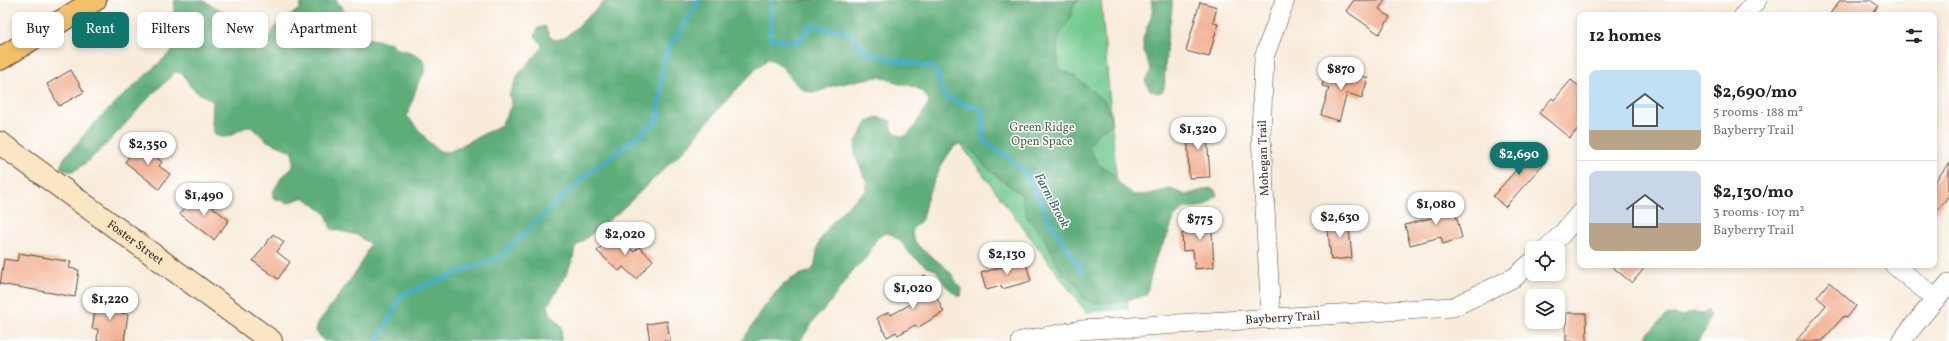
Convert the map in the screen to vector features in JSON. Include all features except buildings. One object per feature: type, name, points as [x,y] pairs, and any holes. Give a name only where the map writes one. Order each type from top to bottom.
[{"type":"main road","points":[[0,59],[95,0]]},
{"type":"street","name":"Mohegan Trail","points":[[1271,319],[1261,136],[1264,57],[1285,0]]},
{"type":"street","points":[[1746,12],[1756,0]]},
{"type":"street","name":"Foster Street","points":[[0,143],[271,341]]},
{"type":"street","points":[[1555,241],[1577,216]]},
{"type":"street","name":"Bayberry Trail","points":[[1021,341],[1081,330],[1453,307],[1515,277],[1525,268]]},
{"type":"street","points":[[1898,268],[1936,299]]},
{"type":"street","points":[[1901,341],[1949,283]]},
{"type":"green space","points":[[175,0],[202,0],[225,12],[212,12],[212,48],[268,48],[268,37],[276,26],[276,48],[371,48],[371,39],[392,43],[395,48],[415,54],[423,60],[425,64],[425,71],[418,83],[407,116],[429,142],[440,151],[449,152],[501,125],[511,106],[509,95],[518,75],[541,49],[542,45],[535,36],[538,28],[545,26],[550,37],[555,40],[565,38],[606,0],[1079,0],[1074,3],[1070,19],[1061,32],[1057,43],[1058,65],[1060,70],[1073,75],[1104,101],[1110,114],[1112,124],[1100,131],[1088,147],[1100,166],[1111,172],[1122,186],[1134,195],[1149,194],[1170,189],[1186,195],[1210,188],[1215,190],[1217,195],[1205,206],[1183,209],[1174,218],[1167,237],[1156,257],[1146,295],[1106,303],[1090,301],[1084,299],[1076,283],[1061,272],[1046,241],[1027,217],[1021,194],[985,166],[973,151],[964,145],[956,145],[951,150],[939,170],[927,198],[922,219],[913,229],[912,234],[919,247],[950,272],[962,290],[961,296],[958,296],[946,286],[936,270],[927,267],[910,254],[901,242],[891,234],[885,233],[877,238],[866,258],[853,270],[826,308],[817,316],[800,341],[742,341],[770,299],[779,289],[788,281],[799,275],[810,272],[813,269],[819,243],[828,227],[846,207],[867,190],[867,183],[855,155],[856,142],[868,121],[877,117],[891,121],[890,126],[895,132],[901,136],[906,136],[915,126],[929,102],[927,97],[918,88],[898,83],[883,77],[832,86],[817,92],[809,92],[796,84],[781,66],[768,59],[757,68],[719,108],[689,145],[619,212],[575,247],[573,259],[564,279],[548,305],[550,313],[562,327],[561,341],[324,341],[316,331],[318,323],[359,268],[370,244],[357,235],[331,229],[326,214],[307,199],[301,198],[288,203],[273,198],[273,192],[281,178],[293,167],[293,155],[291,151],[267,141],[252,127],[247,127],[225,137],[215,134],[212,125],[213,102],[192,88],[184,75],[179,72],[175,72],[89,160],[72,171],[60,168],[64,158],[99,118],[172,51],[173,48],[204,48],[204,12],[174,12]]},
{"type":"green space","points":[[302,0],[336,0],[345,12],[295,12],[299,9]]},
{"type":"green space","name":"Green Ridge Open Space","points":[[1057,0],[1101,0],[1128,309],[1086,312],[950,130]]},
{"type":"green space","points":[[1151,0],[1172,0],[1164,85],[1163,91],[1158,93],[1150,90],[1145,81],[1151,70],[1144,52],[1143,40],[1152,10]]},
{"type":"green space","points":[[1708,310],[1710,315],[1705,331],[1698,341],[1645,341],[1648,333],[1668,314],[1682,316],[1693,312],[1703,313]]},
{"type":"waterway","points":[[378,341],[401,295],[499,257],[580,180],[658,120],[663,59],[699,0]]},
{"type":"waterway","name":"Farm Brook","points":[[771,0],[770,38],[796,43],[812,25],[849,33],[870,55],[935,68],[945,97],[982,110],[984,140],[1025,171],[1053,226],[1083,272]]}]
